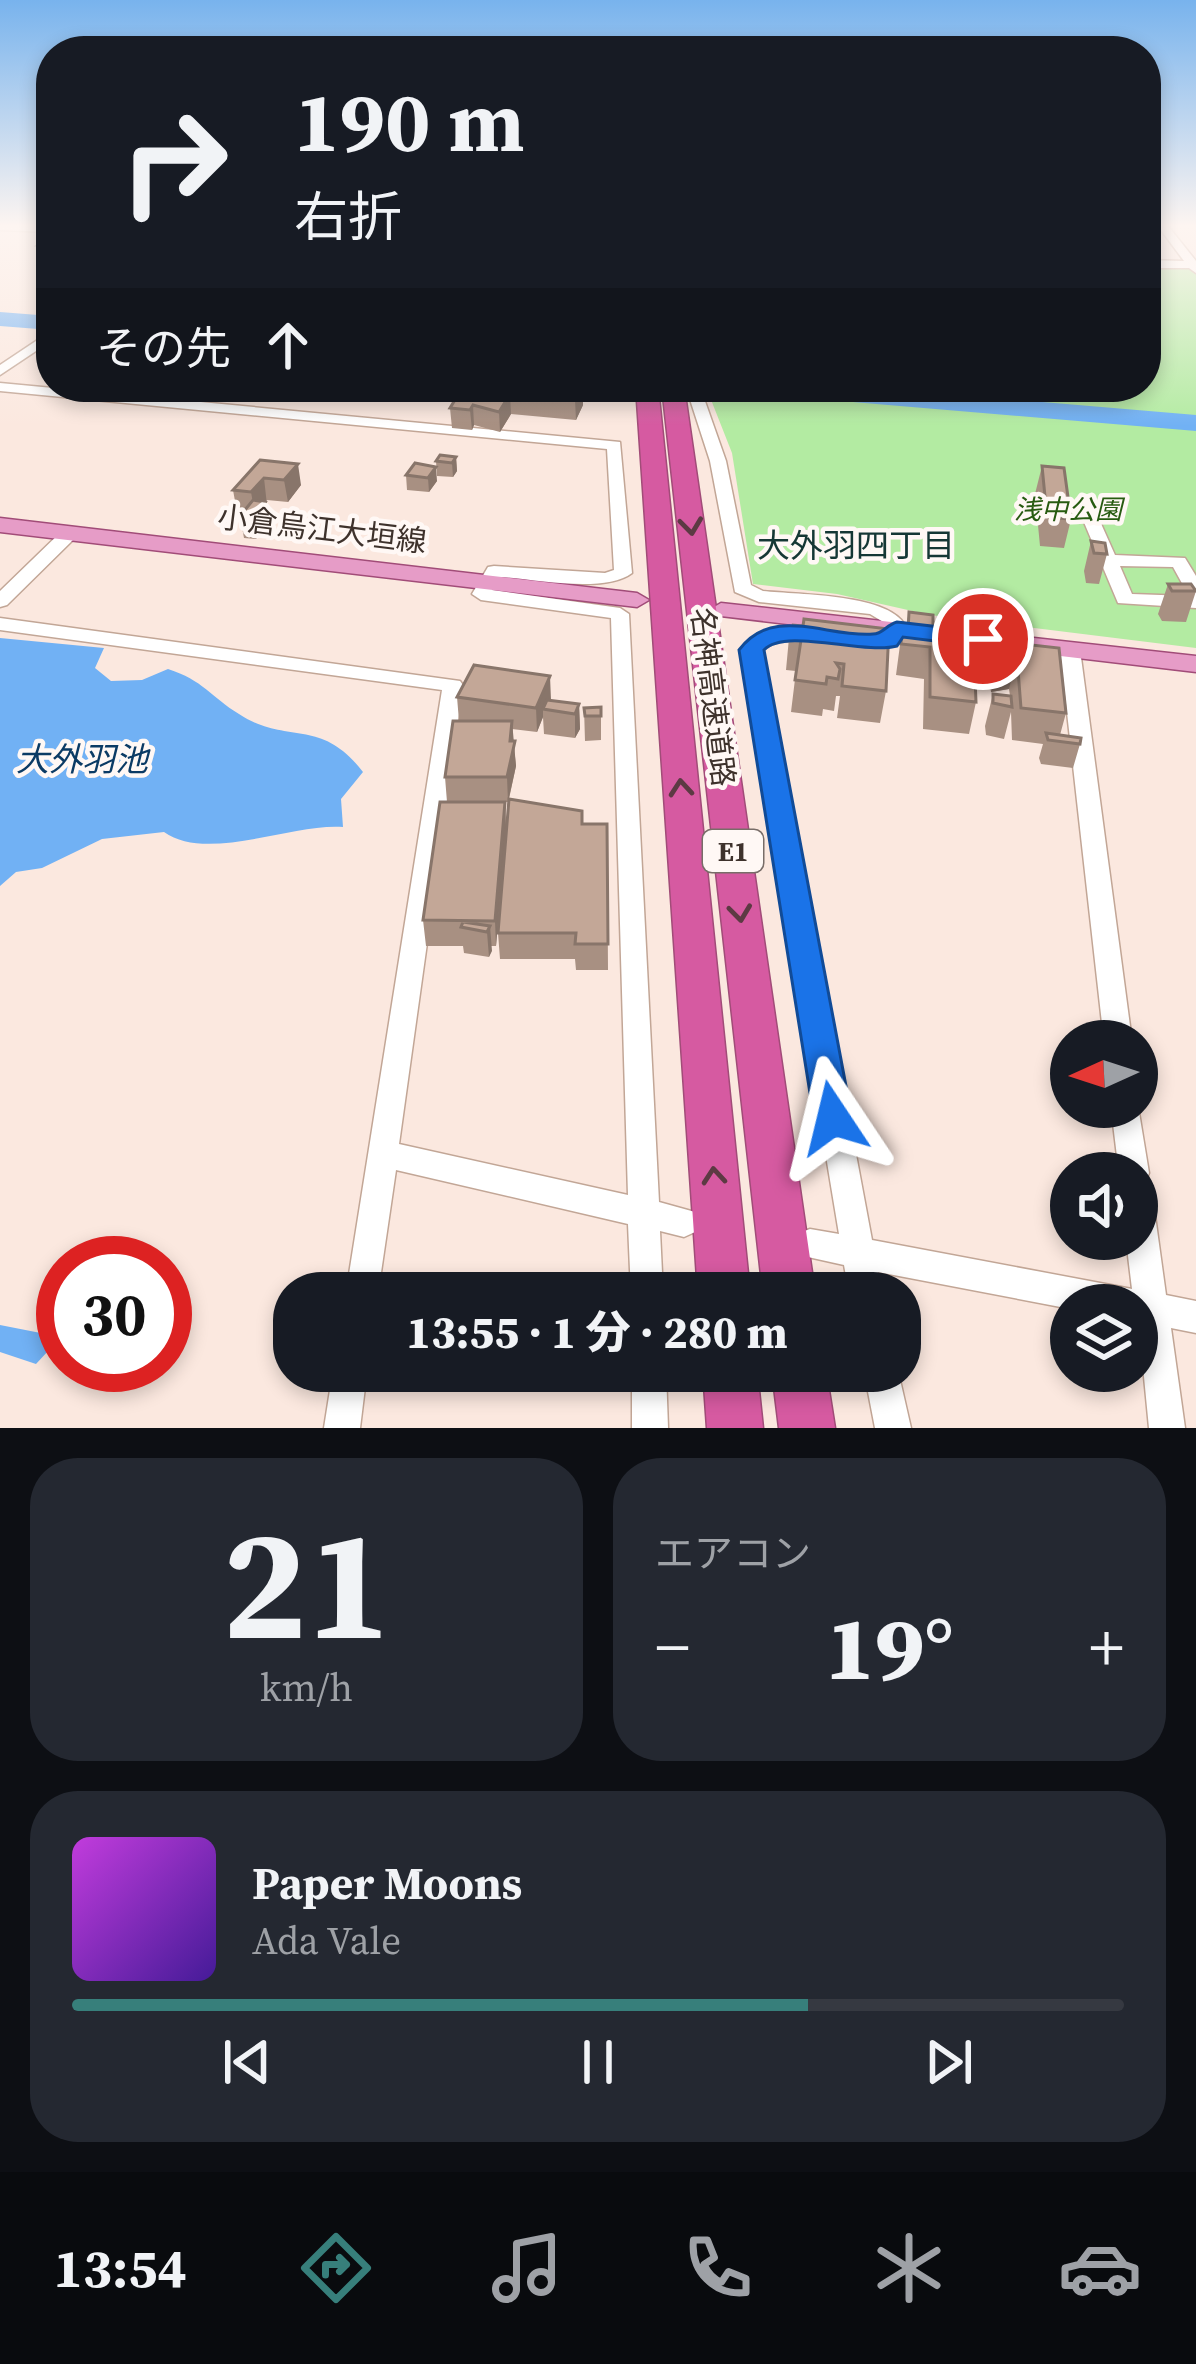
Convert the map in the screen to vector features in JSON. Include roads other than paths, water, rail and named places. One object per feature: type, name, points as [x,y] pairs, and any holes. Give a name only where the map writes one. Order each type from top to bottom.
[{"type":"highway","name":"名神高速道路","points":[[672,402],[723,1272]]},
{"type":"highway","name":"名神高速道路","points":[[673,402],[786,1272]]},
{"type":"highway","points":[[732,1392],[735,1428]]},
{"type":"highway","points":[[803,1392],[807,1428]]},
{"type":"main road","name":"小倉烏江大垣線","points":[[0,524],[637,600]]},
{"type":"main road","points":[[722,610],[1196,664]]},
{"type":"street","points":[[0,370],[36,346]]},
{"type":"street","points":[[0,386],[36,389]]},
{"type":"street","points":[[167,402],[615,445],[623,573],[607,579],[494,571],[484,580],[481,594],[620,614],[646,1272]]},
{"type":"street","points":[[675,402],[718,461],[742,588],[759,596],[874,608],[894,620],[897,629],[888,641],[876,642],[786,632],[762,637],[752,650],[860,1272]]},
{"type":"street","points":[[1086,508],[1108,560],[1125,599],[1196,597],[1179,562],[1108,560]]},
{"type":"street","points":[[0,601],[70,532]]},
{"type":"street","points":[[0,624],[453,685],[365,1272]]},
{"type":"street","points":[[1070,650],[1115,1020]]},
{"type":"street","points":[[383,1154],[684,1222]]},
{"type":"street","points":[[810,1244],[1050,1290]]},
{"type":"street","points":[[1158,1310],[1196,1317]]},
{"type":"street","points":[[1158,1387],[1167,1428]]},
{"type":"street","points":[[342,1428],[347,1392]]},
{"type":"street","points":[[649,1392],[650,1428]]},
{"type":"street","points":[[885,1392],[893,1428]]},
{"type":"water","name":"大外羽池","points":[[0,638],[104,648],[95,668],[111,681],[142,680],[168,669],[190,678],[256,723],[332,744],[363,772],[341,799],[343,827],[226,843],[182,841],[164,832],[102,839],[42,868],[16,872],[0,886]]},
{"type":"water","points":[[0,1325],[36,1332],[36,1364],[0,1352]]},
{"type":"waterway","points":[[0,319],[36,322]]},
{"type":"waterway","points":[[948,402],[1196,423]]},
{"type":"district","name":"大外羽四丁目","points":[[856,545]]},
{"type":"park label","name":"浅中公園","points":[[1068,509]]}]
